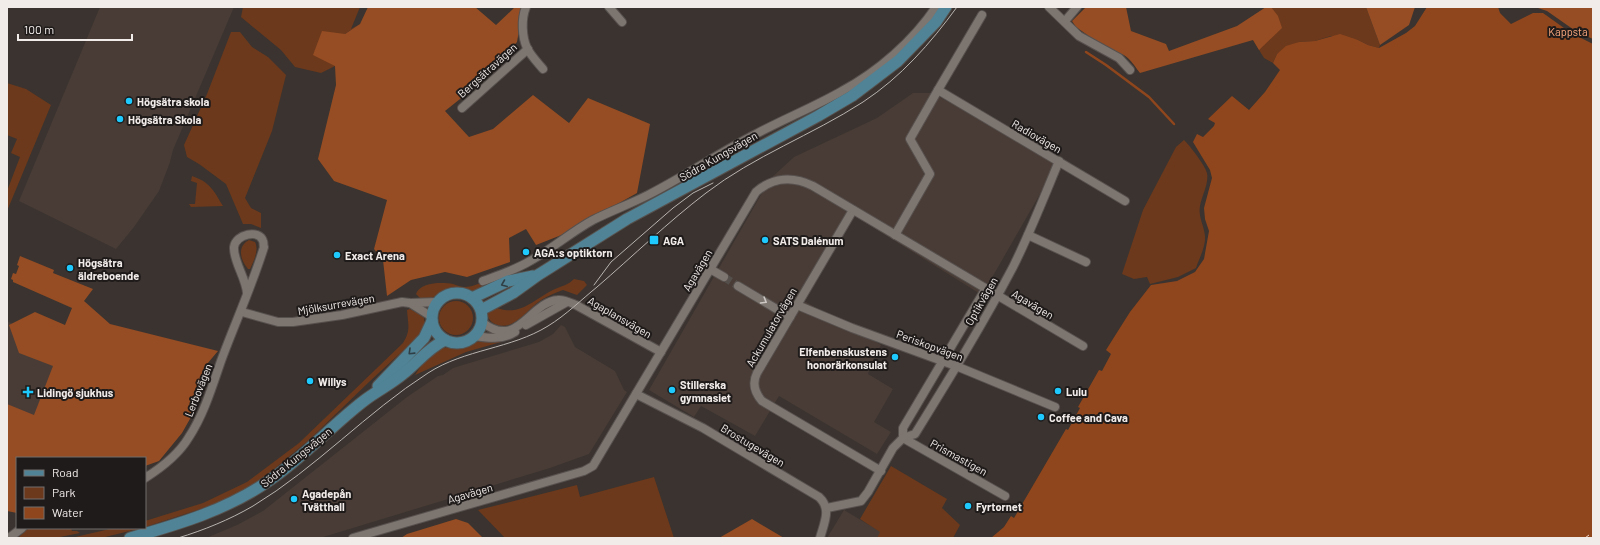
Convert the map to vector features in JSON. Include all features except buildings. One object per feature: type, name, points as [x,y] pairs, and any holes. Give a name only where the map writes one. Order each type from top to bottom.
[{"type":"main road","name":"Södra Kungsvägen","points":[[481,310],[513,292],[627,219],[812,120],[852,96],[898,61],[936,22],[946,7]]},
{"type":"main road","name":"Södra Kungsvägen","points":[[472,298],[508,282],[538,275]]},
{"type":"main road","points":[[432,319],[436,332],[445,340],[459,343],[467,341],[474,336],[479,330],[482,322],[481,310],[472,298],[459,293],[451,293],[437,302]]},
{"type":"main road","name":"Södra Kungsvägen","points":[[130,538],[198,517],[245,496],[270,480],[365,400],[424,338],[437,302]]},
{"type":"main road","name":"Södra Kungsvägen","points":[[365,400],[403,374],[428,351],[445,340]]},
{"type":"street","name":"Bergsätravägen","points":[[526,7],[523,23],[528,49],[543,69]]},
{"type":"street","points":[[608,7],[622,22]]},
{"type":"street","name":"Södra Kungsvägen","points":[[483,281],[516,270],[573,232],[594,220],[648,195],[694,170],[726,150],[853,85],[875,69],[908,41],[936,7]]},
{"type":"street","points":[[1049,7],[1079,36],[1118,58],[1130,70]]},
{"type":"street","points":[[1065,21],[1077,7]]},
{"type":"street","points":[[895,235],[930,174],[910,139],[982,15]]},
{"type":"street","name":"Bergsätravägen","points":[[462,108],[528,49]]},
{"type":"street","name":"Radiovägen","points":[[938,90],[1125,201]]},
{"type":"street","name":"Optikvägen","points":[[827,508],[861,501],[868,492],[893,448],[903,438],[915,434],[997,295],[1028,235],[1058,161]]},
{"type":"street","name":"Agavägen","points":[[353,538],[455,510],[590,468],[596,462],[756,192],[769,183],[787,179],[803,181],[1083,346]]},
{"type":"street","name":"Ackumulatorvägen","points":[[853,210],[754,378],[754,385],[758,396],[762,401],[880,471]]},
{"type":"street","name":"Lerbovägen","points":[[146,477],[168,462],[189,438],[207,402],[222,358],[242,312],[247,293],[264,247],[261,238],[249,234],[240,237],[236,241],[234,249],[246,283],[247,293]]},
{"type":"street","points":[[1028,235],[1086,262]]},
{"type":"street","points":[[710,269],[724,277]]},
{"type":"street","points":[[738,286],[790,316]]},
{"type":"street","name":"Optikvägen","points":[[903,438],[902,428],[986,288]]},
{"type":"street","name":"Agaplansvägen","points":[[482,322],[496,330],[506,331],[520,325],[552,301],[561,300],[576,305],[661,352]]},
{"type":"street","name":"Mjölksurrevägen","points":[[242,312],[278,322],[292,322],[342,315],[402,302],[437,302]]},
{"type":"street","points":[[474,336],[495,338],[512,334],[567,302]]},
{"type":"street","points":[[410,303],[432,319]]},
{"type":"street","name":"Periskopvägen","points":[[797,305],[852,328],[956,366],[1055,407]]},
{"type":"street","name":"Brostugevägen","points":[[636,394],[703,428],[819,497],[827,508]]},
{"type":"street","name":"Prismastigen","points":[[903,438],[1005,496]]},
{"type":"street","points":[[820,538],[827,508]]},
{"type":"street","points":[[10,535],[20,529]]},
{"type":"shaded area","name":"Högsätra Skola","points":[[100,7],[234,7],[173,150],[159,191],[134,227],[116,249],[19,201]]},
{"type":"shaded area","points":[[368,7],[475,7],[496,25],[515,7],[523,7],[517,42],[480,83],[445,111],[469,137],[493,129],[533,95],[569,123],[588,98],[650,124],[637,193],[564,234],[536,245],[526,229],[509,238],[510,262],[467,277],[445,272],[411,280],[387,296],[383,260],[374,249],[387,200],[334,181],[318,159],[336,85],[335,66],[313,55],[322,31],[345,34],[360,24]]},
{"type":"shaded area","points":[[1086,7],[1126,7],[1131,31],[1166,44],[1169,51],[1237,26],[1266,7],[1271,7],[1278,16],[1282,28],[1259,50],[1253,40],[1140,73],[1132,62],[1125,56],[1118,53],[1113,53],[1076,27],[1072,21]]},
{"type":"shaded area","points":[[1366,7],[1415,7],[1409,25],[1380,45]]},
{"type":"shaded area","points":[[1535,7],[1593,7],[1593,39],[1577,32],[1547,11]]},
{"type":"shaded area","points":[[913,93],[932,93],[1059,161],[982,295],[850,213],[799,298],[881,345],[872,362],[868,374],[893,389],[874,422],[891,432],[877,454],[779,396],[755,436],[701,406],[694,417],[649,390],[770,179],[794,157],[877,118]]},
{"type":"shaded area","points":[[20,256],[54,270],[53,273],[93,289],[84,301],[110,324],[218,351],[207,364],[200,381],[195,410],[182,433],[159,461],[146,466],[146,457],[16,457],[16,513],[7,511],[7,404],[34,415],[53,366],[19,353],[9,325],[35,312],[65,325],[72,308],[13,282],[11,279],[13,273],[16,274],[19,266],[17,265]]},
{"type":"shaded area","name":"Lidingö sjukhus","points":[[7,321],[13,324],[60,363],[37,420],[7,430]]},
{"type":"shaded area","points":[[561,325],[565,327],[575,347],[615,371],[624,390],[627,392],[589,454],[550,468],[320,538],[206,538],[237,525],[263,511],[407,397],[438,376],[443,375],[453,368],[539,342],[553,334]]},
{"type":"shaded area","points":[[844,510],[881,532],[877,538],[827,538]]},
{"type":"shaded area","points":[[456,519],[468,523],[483,538],[401,538],[407,534]]},
{"type":"shaded area","points":[[752,519],[784,538],[719,538]]},
{"type":"green space","points":[[243,7],[360,7],[351,29],[360,24],[345,34],[335,66],[321,73],[295,67],[281,50],[241,17]]},
{"type":"green space","points":[[1268,7],[1366,7],[1380,45],[1379,48],[1358,40],[1331,36],[1315,41],[1299,42],[1277,54],[1273,63],[1264,58],[1253,40]]},
{"type":"green space","points":[[231,32],[240,32],[252,47],[268,57],[286,75],[272,131],[245,198],[251,208],[261,213],[261,228],[251,224],[243,224],[226,184],[187,157],[184,145],[207,94]]},
{"type":"green space","points":[[7,83],[26,89],[51,105],[7,211],[7,191],[20,157],[11,153],[17,139],[7,135]]},
{"type":"green space","points":[[1184,140],[1207,173],[1207,181],[1200,210],[1200,217],[1205,236],[1204,244],[1196,268],[1178,277],[1150,284],[1147,277],[1134,279],[1122,274],[1143,210],[1176,147]]},
{"type":"green space","points":[[192,176],[207,184],[214,191],[223,206],[191,207],[189,204],[195,204],[197,183],[191,181]]},
{"type":"green space","points":[[249,240],[255,242],[256,256],[250,269],[248,269],[243,262],[241,249]]},
{"type":"green space","points":[[574,279],[584,281],[587,285],[577,295],[563,290],[553,294],[537,303],[518,320],[507,325],[501,326],[495,324],[489,319],[488,311],[496,305],[497,308],[506,310],[521,308]]},
{"type":"green space","points":[[483,282],[486,285],[473,291],[460,287],[449,288],[430,299],[421,299],[416,294],[422,287],[432,284],[448,283],[465,287]]},
{"type":"green space","points":[[453,301],[459,301],[463,302],[470,308],[473,318],[472,325],[466,332],[459,335],[453,335],[449,334],[442,328],[439,321],[439,315],[440,311],[446,304]]},
{"type":"green space","points":[[410,309],[424,318],[425,326],[420,335],[310,439],[267,475],[246,489],[216,504],[146,527],[146,521],[203,503],[247,482],[299,443],[403,343],[408,331],[407,310]]},
{"type":"green space","points":[[492,339],[501,342],[466,352],[415,375],[425,360],[438,348],[459,348]]},
{"type":"green space","points":[[891,466],[947,499],[942,508],[960,525],[953,538],[877,538],[880,532],[860,519]]},
{"type":"green space","points":[[654,477],[674,538],[505,538],[478,510],[577,485],[580,497]]},
{"type":"green space","points":[[71,529],[72,531],[77,531],[80,533],[55,538],[18,538],[26,530]]},
{"type":"green space","points":[[110,529],[138,529],[101,538],[71,538]]},
{"type":"water","points":[[1427,7],[1498,7],[1500,13],[1511,24],[1533,13],[1543,13],[1571,33],[1593,44],[1593,538],[991,538],[1004,527],[1011,516],[1014,518],[1066,429],[1068,430],[1080,408],[1078,407],[1099,370],[1102,371],[1111,354],[1106,350],[1130,312],[1151,285],[1177,281],[1195,272],[1204,259],[1209,231],[1205,219],[1204,208],[1212,178],[1210,170],[1193,142],[1197,134],[1203,137],[1214,126],[1215,123],[1208,119],[1232,96],[1249,110],[1265,92],[1280,70],[1273,63],[1277,54],[1286,46],[1299,42],[1315,41],[1340,34],[1379,48],[1406,33],[1415,26]]},
{"type":"waterway","points":[[1086,52],[1149,97],[1174,124]]},
{"type":"ferry route","points":[[1585,538],[1593,532]]},
{"type":"tunnel","points":[[724,277],[738,286]]},
{"type":"tram line","points":[[178,538],[235,516],[276,491],[320,458],[384,405],[428,373],[457,359],[534,334],[555,322],[678,216],[724,180],[763,157],[844,114],[890,82],[925,47],[957,7]]},
{"type":"tram line","points":[[594,285],[611,262],[673,208],[693,193],[713,183]]},
{"type":"place","name":"Högsätra skola","points":[[129,101]]},
{"type":"place","name":"Högsätra Skola","points":[[120,119]]},
{"type":"place","name":"AGA","points":[[654,240]]},
{"type":"place","name":"SATS Dalénum","points":[[765,240]]},
{"type":"place","name":"AGA:s optiktorn","points":[[526,252]]},
{"type":"place","name":"Exact Arena","points":[[337,255]]},
{"type":"place","name":"Högsätra äldreboende","points":[[70,268]]},
{"type":"place","name":"Elfenbenskustens honorärkonsulat","points":[[895,357]]},
{"type":"place","name":"Willys","points":[[310,381]]},
{"type":"place","name":"Stillerska gymnasiet","points":[[672,390]]},
{"type":"place","name":"Lulu","points":[[1058,391]]},
{"type":"place","name":"Lidingö sjukhus","points":[[28,392]]},
{"type":"place","name":"Coffee and Cava","points":[[1041,417]]},
{"type":"place","name":"Agadepån Tvätthall","points":[[294,499]]},
{"type":"place","name":"Fyrtornet","points":[[968,506]]},
{"type":"park label","name":"Kappsta","points":[[1568,31]]}]
